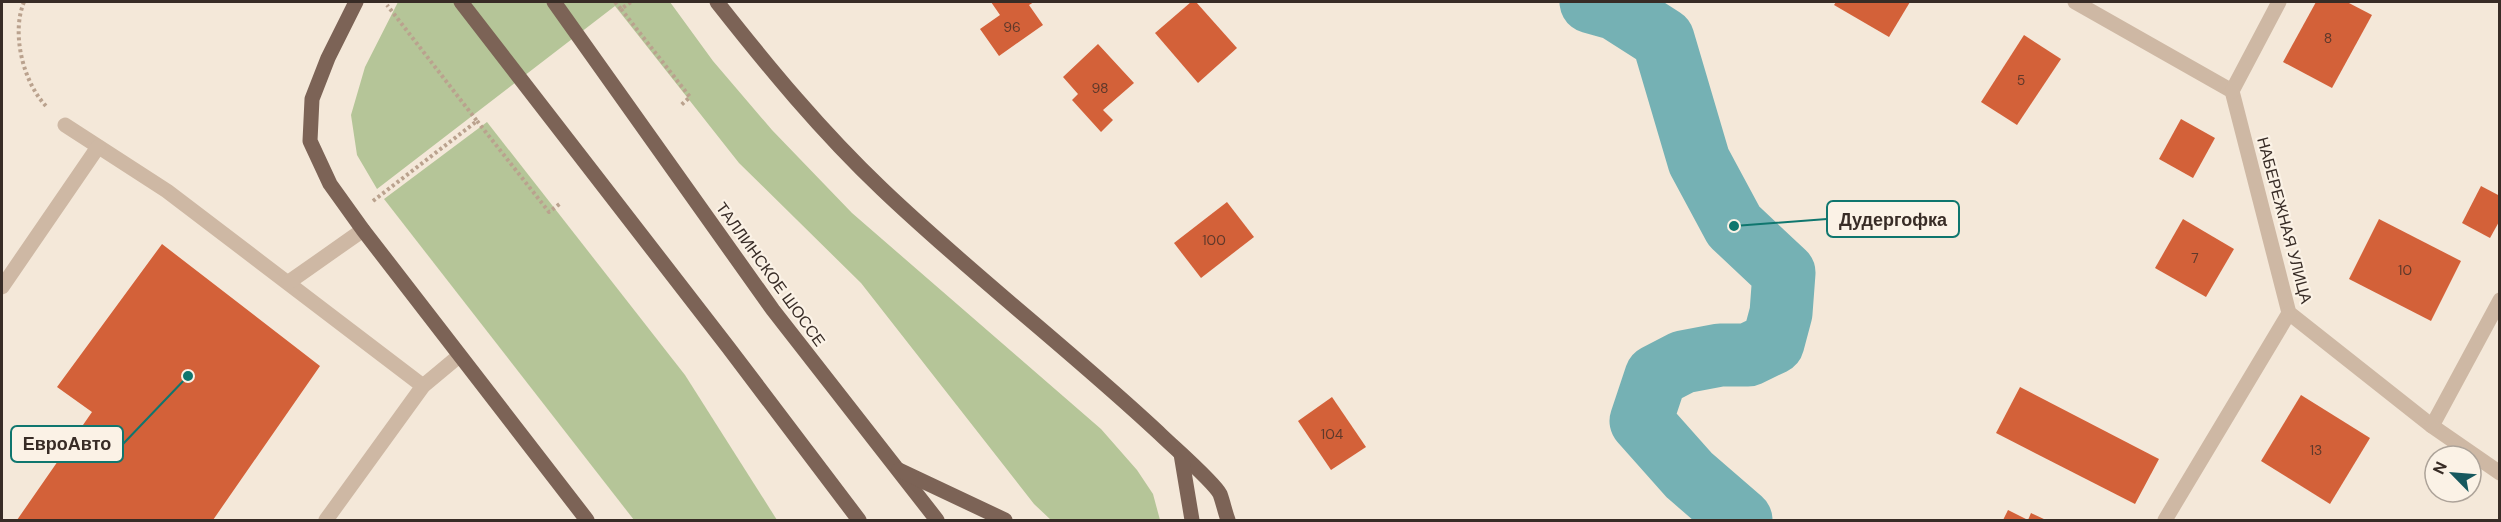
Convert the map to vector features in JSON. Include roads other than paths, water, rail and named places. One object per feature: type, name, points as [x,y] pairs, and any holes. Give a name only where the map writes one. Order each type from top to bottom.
[{"type":"main road","points":[[356,2],[328,58],[312,99],[310,141],[330,184],[363,230],[587,520]]},
{"type":"main road","points":[[461,2],[859,520]]},
{"type":"main road","name":"ТАЛЛИНСКОЕ ШОССЕ","points":[[554,2],[772,310],[937,520]]},
{"type":"main road","points":[[717,2],[799,104],[882,190],[997,293],[1127,403],[1181,454],[1219,493],[1228,520]]},
{"type":"main road","points":[[1181,454],[1192,520]]},
{"type":"main road","points":[[896,469],[1005,520]]},
{"type":"street","points":[[2075,2],[2232,91],[2279,2]]},
{"type":"street","name":"НАБЕРЕЖНАЯ УЛИЦА","points":[[2232,91],[2289,313],[2432,426],[2499,473]]},
{"type":"street","points":[[65,125],[167,191],[423,386]]},
{"type":"street","points":[[2,287],[98,147]]},
{"type":"street","points":[[289,282],[363,230]]},
{"type":"street","points":[[2432,426],[2499,300]]},
{"type":"street","points":[[2165,520],[2289,313]]},
{"type":"street","points":[[326,520],[423,386],[459,356]]},
{"type":"waterway","points":[[1591,2],[1616,9],[1663,39],[1699,161],[1734,226],[1784,273],[1781,313],[1773,343],[1748,355],[1720,355],[1683,362],[1656,376],[1641,421],[1689,475],[1741,520]]},
{"type":"place","name":"Дудергофка","points":[[1734,226]]},
{"type":"place","name":"ЕвроАвто","points":[[188,376]]}]
